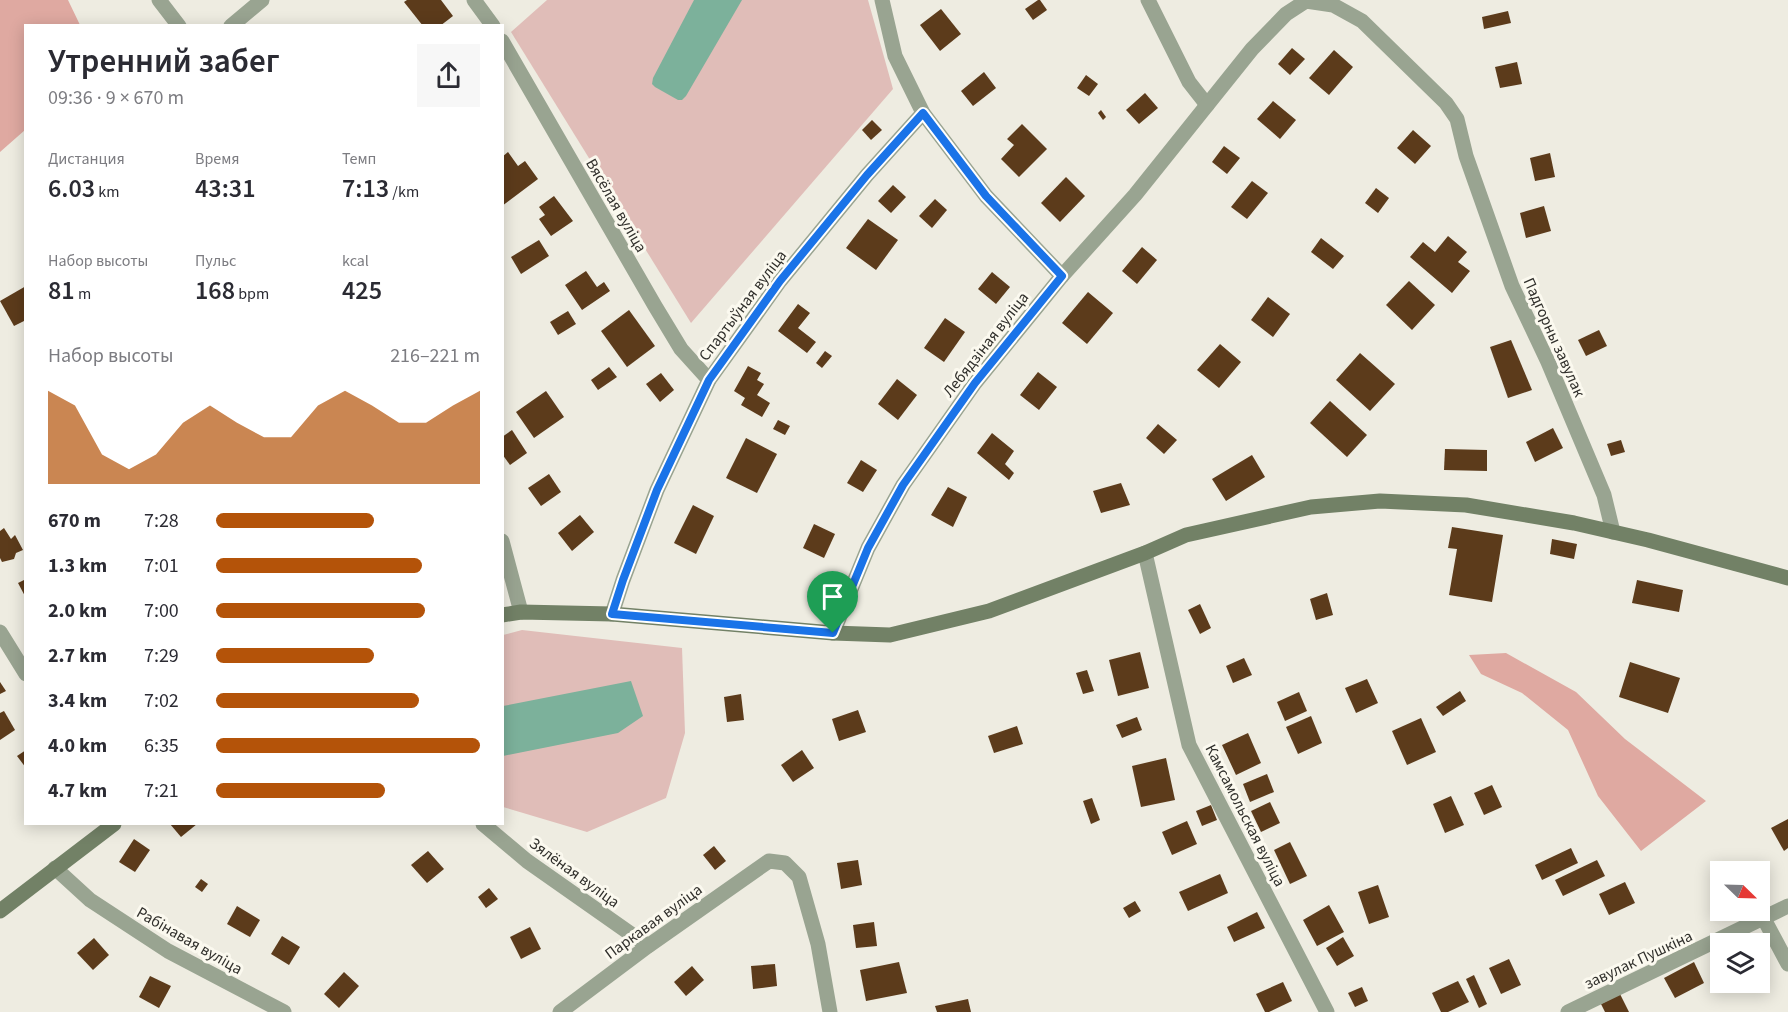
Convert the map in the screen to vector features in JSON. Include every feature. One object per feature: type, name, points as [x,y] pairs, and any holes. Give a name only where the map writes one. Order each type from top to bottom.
[{"type":"street","points":[[159,0],[177,24]]},
{"type":"street","points":[[233,24],[262,0]]},
{"type":"street","points":[[474,0],[492,24]]},
{"type":"street","points":[[882,0],[895,56],[923,113],[986,196],[1062,276]]},
{"type":"street","points":[[1148,0],[1189,82],[1207,105]]},
{"type":"street","name":"Лебядзіная вуліца","points":[[833,633],[868,548],[903,485],[975,383],[1062,276],[1134,195],[1252,49],[1286,15],[1306,1],[1333,5],[1362,21],[1446,103],[1457,119],[1467,156]]},
{"type":"street","name":"Вясёлая вуліца","points":[[504,44],[681,349],[709,380]]},
{"type":"street","name":"Спартыўная вуліца","points":[[612,614],[657,490],[709,380],[780,281],[867,175],[923,113]]},
{"type":"street","name":"Падгорны завулак","points":[[1467,156],[1512,286],[1548,362],[1604,495],[1613,532]]},
{"type":"street","points":[[504,615],[521,612],[612,614],[833,633],[890,635],[989,611],[1145,553],[1186,535],[1311,507],[1380,501],[1466,505],[1613,532],[1788,578]]},
{"type":"street","points":[[504,548],[521,612]]},
{"type":"street","name":"Камсамольская вуліца","points":[[1145,553],[1189,745],[1327,1012]]},
{"type":"street","points":[[0,632],[24,671]]},
{"type":"street","points":[[0,911],[113,825]]},
{"type":"street","name":"Зялёная вуліца","points":[[484,825],[527,861],[648,946]]},
{"type":"street","name":"Паркавая вуліца","points":[[560,1012],[648,946],[769,861],[785,863],[799,877],[818,944],[830,1012]]},
{"type":"street","name":"Рабінавая вуліца","points":[[56,868],[90,900],[168,951],[284,1012]]},
{"type":"street","name":"завулак Пушкіна","points":[[1770,916],[1788,906]]},
{"type":"street","name":"завулак Пушкіна","points":[[1568,1012],[1760,921]]},
{"type":"street","points":[[1765,921],[1788,964]]},
{"type":"shaded area","points":[[0,0],[68,0],[80,24],[24,24],[24,131],[0,152]]},
{"type":"shaded area","points":[[547,0],[868,0],[893,89],[691,323],[511,32]]},
{"type":"shaded area","points":[[694,0],[742,0],[686,96],[678,100],[652,84]]},
{"type":"shaded area","points":[[522,630],[682,648],[685,733],[666,798],[587,832],[504,807],[504,635]]},
{"type":"shaded area","points":[[1506,653],[1576,692],[1625,739],[1706,801],[1641,851],[1598,796],[1568,730],[1522,693],[1481,674],[1469,655]]},
{"type":"shaded area","points":[[631,681],[643,716],[618,733],[504,756],[504,706]]},
{"type":"building","points":[[407,0],[441,0],[453,16],[443,24],[421,24],[404,2]]},
{"type":"building","points":[[1038,0],[1047,10],[1033,20],[1025,9]]},
{"type":"building","points":[[941,9],[961,34],[940,51],[920,25]]},
{"type":"building","points":[[1508,11],[1511,23],[1484,29],[1482,17]]},
{"type":"building","points":[[1292,48],[1305,59],[1290,75],[1278,64]]},
{"type":"building","points":[[1334,50],[1353,67],[1329,95],[1309,78]]},
{"type":"building","points":[[1517,62],[1522,84],[1500,88],[1495,67]]},
{"type":"building","points":[[984,72],[996,88],[973,106],[961,91]]},
{"type":"building","points":[[1086,75],[1098,84],[1089,96],[1077,88]]},
{"type":"building","points":[[1145,93],[1158,108],[1139,124],[1126,110]]},
{"type":"building","points":[[1273,101],[1296,120],[1280,139],[1257,119]]},
{"type":"building","points":[[1101,110],[1106,117],[1103,120],[1098,113]]},
{"type":"building","points":[[872,120],[882,130],[871,140],[862,130]]},
{"type":"building","points":[[1022,124],[1047,149],[1019,177],[1001,159],[1014,145],[1007,139]]},
{"type":"building","points":[[1413,130],[1431,146],[1415,164],[1397,148]]},
{"type":"building","points":[[1224,146],[1240,158],[1227,174],[1212,162]]},
{"type":"building","points":[[508,152],[518,166],[525,161],[538,179],[504,204],[504,155]]},
{"type":"building","points":[[1550,153],[1555,177],[1535,181],[1530,158]]},
{"type":"building","points":[[1066,177],[1085,196],[1060,222],[1041,203]]},
{"type":"building","points":[[1252,181],[1268,193],[1247,219],[1231,207]]},
{"type":"building","points":[[893,185],[906,197],[891,213],[878,201]]},
{"type":"building","points":[[1376,188],[1389,198],[1378,213],[1365,203]]},
{"type":"building","points":[[554,196],[573,221],[551,236],[539,219],[545,215],[539,207]]},
{"type":"building","points":[[935,199],[947,210],[932,228],[919,216]]},
{"type":"building","points":[[1544,206],[1551,231],[1526,238],[1520,213]]},
{"type":"building","points":[[868,219],[898,240],[876,270],[846,248]]},
{"type":"building","points":[[1448,236],[1467,252],[1458,262],[1470,271],[1452,293],[1410,257],[1423,242],[1435,252]]},
{"type":"building","points":[[1321,238],[1344,256],[1333,269],[1311,252]]},
{"type":"building","points":[[539,240],[549,256],[521,274],[511,257]]},
{"type":"building","points":[[1142,247],[1157,260],[1137,284],[1122,271]]},
{"type":"building","points":[[586,271],[597,287],[604,282],[610,291],[582,310],[565,285]]},
{"type":"building","points":[[992,272],[1010,287],[996,304],[978,289]]},
{"type":"building","points":[[1409,281],[1435,305],[1412,330],[1386,305]]},
{"type":"building","points":[[24,287],[24,321],[14,326],[0,301]]},
{"type":"building","points":[[1088,292],[1113,313],[1087,344],[1062,323]]},
{"type":"building","points":[[1268,297],[1290,314],[1273,337],[1251,320]]},
{"type":"building","points":[[798,304],[810,313],[798,328],[816,342],[807,353],[778,331]]},
{"type":"building","points":[[629,310],[655,346],[627,367],[601,331]]},
{"type":"building","points":[[568,311],[576,324],[558,335],[550,322]]},
{"type":"building","points":[[945,318],[965,332],[944,362],[924,348]]},
{"type":"building","points":[[1599,330],[1607,346],[1586,356],[1578,340]]},
{"type":"building","points":[[1511,340],[1532,390],[1508,398],[1490,347]]},
{"type":"building","points":[[1220,344],[1241,362],[1219,388],[1197,370]]},
{"type":"building","points":[[825,351],[832,356],[822,368],[816,363]]},
{"type":"building","points":[[1360,353],[1395,384],[1370,411],[1336,380]]},
{"type":"building","points":[[748,366],[761,373],[757,380],[764,384],[757,395],[770,403],[762,417],[741,405],[745,398],[734,391]]},
{"type":"building","points":[[609,367],[617,377],[598,390],[591,380]]},
{"type":"building","points":[[1038,372],[1057,387],[1039,410],[1020,395]]},
{"type":"building","points":[[661,373],[674,390],[660,402],[646,384]]},
{"type":"building","points":[[897,379],[917,395],[898,420],[878,404]]},
{"type":"building","points":[[546,391],[564,417],[534,438],[516,412]]},
{"type":"building","points":[[1330,401],[1367,435],[1347,457],[1310,423]]},
{"type":"building","points":[[778,420],[790,426],[785,435],[773,429]]},
{"type":"building","points":[[1158,424],[1177,440],[1164,454],[1146,438]]},
{"type":"building","points":[[1553,428],[1563,448],[1535,462],[1526,442]]},
{"type":"building","points":[[512,430],[527,453],[510,465],[504,457],[504,436]]},
{"type":"building","points":[[992,433],[1014,451],[1005,464],[1014,473],[1009,480],[977,453]]},
{"type":"building","points":[[746,438],[777,454],[757,493],[726,478]]},
{"type":"building","points":[[1621,440],[1625,452],[1611,456],[1607,444]]},
{"type":"building","points":[[1445,449],[1487,450],[1487,471],[1444,470]]},
{"type":"building","points":[[1252,455],[1265,477],[1226,501],[1212,479]]},
{"type":"building","points":[[861,460],[877,470],[863,492],[847,483]]},
{"type":"building","points":[[549,474],[561,492],[541,506],[528,488]]},
{"type":"building","points":[[1121,483],[1130,505],[1101,513],[1093,491]]},
{"type":"building","points":[[948,487],[967,497],[953,527],[931,515]]},
{"type":"building","points":[[693,505],[714,516],[696,554],[674,543]]},
{"type":"building","points":[[580,515],[594,532],[572,551],[558,533]]},
{"type":"building","points":[[814,524],[835,534],[824,558],[803,548]]},
{"type":"building","points":[[1452,527],[1503,535],[1492,602],[1449,595],[1457,549],[1448,548]]},
{"type":"building","points":[[4,528],[11,539],[15,535],[23,550],[16,553],[14,559],[2,562],[0,531]]},
{"type":"building","points":[[1552,539],[1577,544],[1574,559],[1550,554]]},
{"type":"building","points":[[24,580],[24,594],[18,583]]},
{"type":"building","points":[[1637,580],[1683,590],[1679,612],[1632,603]]},
{"type":"building","points":[[1327,593],[1333,615],[1316,620],[1310,599]]},
{"type":"building","points":[[1200,604],[1211,628],[1200,634],[1188,610]]},
{"type":"building","points":[[1140,652],[1149,688],[1118,696],[1109,660]]},
{"type":"building","points":[[1244,658],[1252,675],[1233,683],[1226,666]]},
{"type":"building","points":[[1630,662],[1680,678],[1668,713],[1619,697]]},
{"type":"building","points":[[1087,670],[1094,691],[1083,694],[1076,673]]},
{"type":"building","points":[[1367,679],[1378,703],[1356,713],[1345,688]]},
{"type":"building","points":[[0,682],[6,691],[0,694]]},
{"type":"building","points":[[1460,691],[1466,701],[1443,716],[1436,707]]},
{"type":"building","points":[[1299,692],[1307,711],[1285,721],[1277,702]]},
{"type":"building","points":[[741,694],[744,720],[727,722],[724,697]]},
{"type":"building","points":[[858,710],[866,732],[839,741],[832,719]]},
{"type":"building","points":[[4,711],[15,730],[0,740],[0,713]]},
{"type":"building","points":[[1311,716],[1322,743],[1298,754],[1286,727]]},
{"type":"building","points":[[1137,717],[1142,730],[1122,738],[1116,725]]},
{"type":"building","points":[[1421,718],[1436,752],[1407,765],[1392,731]]},
{"type":"building","points":[[1017,726],[1023,744],[994,753],[988,736]]},
{"type":"building","points":[[1248,733],[1261,763],[1236,775],[1222,745]]},
{"type":"building","points":[[802,750],[814,768],[793,782],[781,765]]},
{"type":"building","points":[[24,751],[24,765],[17,756]]},
{"type":"building","points":[[1166,758],[1175,800],[1141,807],[1132,766]]},
{"type":"building","points":[[1267,774],[1274,792],[1250,802],[1243,784]]},
{"type":"building","points":[[1492,785],[1502,807],[1484,815],[1474,793]]},
{"type":"building","points":[[1451,796],[1464,825],[1445,833],[1433,804]]},
{"type":"building","points":[[1092,798],[1100,820],[1091,824],[1083,801]]},
{"type":"building","points":[[1270,802],[1280,823],[1261,832],[1251,811]]},
{"type":"building","points":[[1211,805],[1217,820],[1202,826],[1196,811]]},
{"type":"building","points":[[1788,819],[1788,848],[1784,851],[1771,828]]},
{"type":"building","points":[[1187,821],[1197,844],[1172,855],[1162,832]]},
{"type":"building","points":[[171,825],[196,825],[181,837]]},
{"type":"building","points":[[134,839],[150,850],[135,872],[119,862]]},
{"type":"building","points":[[1290,842],[1307,876],[1290,884],[1274,850]]},
{"type":"building","points":[[714,846],[726,861],[715,870],[703,855]]},
{"type":"building","points":[[1571,848],[1578,863],[1542,880],[1535,865]]},
{"type":"building","points":[[428,851],[444,869],[427,883],[411,865]]},
{"type":"building","points":[[858,860],[862,885],[841,889],[837,863]]},
{"type":"building","points":[[1597,860],[1605,876],[1563,896],[1555,880]]},
{"type":"building","points":[[1220,874],[1228,893],[1188,911],[1179,892]]},
{"type":"building","points":[[201,879],[208,884],[202,892],[195,887]]},
{"type":"building","points":[[1625,882],[1635,903],[1609,915],[1599,894]]},
{"type":"building","points":[[1378,885],[1389,917],[1369,924],[1358,892]]},
{"type":"building","points":[[489,888],[498,899],[486,908],[478,897]]},
{"type":"building","points":[[1135,901],[1141,911],[1129,918],[1123,908]]},
{"type":"building","points":[[1329,905],[1344,932],[1317,946],[1303,920]]},
{"type":"building","points":[[237,906],[260,920],[250,937],[227,924]]},
{"type":"building","points":[[1257,912],[1265,928],[1234,942],[1227,927]]},
{"type":"building","points":[[874,922],[877,946],[856,948],[853,925]]},
{"type":"building","points":[[530,927],[541,949],[521,959],[510,937]]},
{"type":"building","points":[[282,936],[300,947],[289,965],[271,954]]},
{"type":"building","points":[[1343,937],[1354,956],[1337,966],[1326,948]]},
{"type":"building","points":[[94,938],[109,955],[93,970],[77,953]]},
{"type":"building","points":[[1509,959],[1521,985],[1501,994],[1489,968]]},
{"type":"building","points":[[899,962],[907,993],[866,1001],[860,970]]},
{"type":"building","points":[[1694,962],[1704,983],[1675,998],[1664,978]]},
{"type":"building","points":[[775,964],[777,986],[753,989],[751,966]]},
{"type":"building","points":[[692,966],[704,980],[686,996],[674,982]]},
{"type":"building","points":[[344,972],[359,986],[339,1008],[324,994]]},
{"type":"building","points":[[1474,975],[1487,1004],[1479,1008],[1466,979]]},
{"type":"building","points":[[150,976],[171,986],[159,1008],[139,997]]},
{"type":"building","points":[[1458,981],[1469,1002],[1448,1012],[1441,1012],[1432,993]]},
{"type":"building","points":[[1283,982],[1292,1001],[1265,1012],[1256,994]]},
{"type":"building","points":[[1362,987],[1368,1001],[1355,1007],[1348,993]]},
{"type":"building","points":[[1620,994],[1629,1012],[1605,1012],[1601,1004]]},
{"type":"building","points":[[968,999],[971,1012],[937,1012],[935,1006]]},
{"type":"route","points":[[923,113],[986,196],[1062,276],[975,383],[903,485],[868,548],[833,633],[612,614],[657,490],[709,380],[780,281],[867,175],[923,113]]}]
